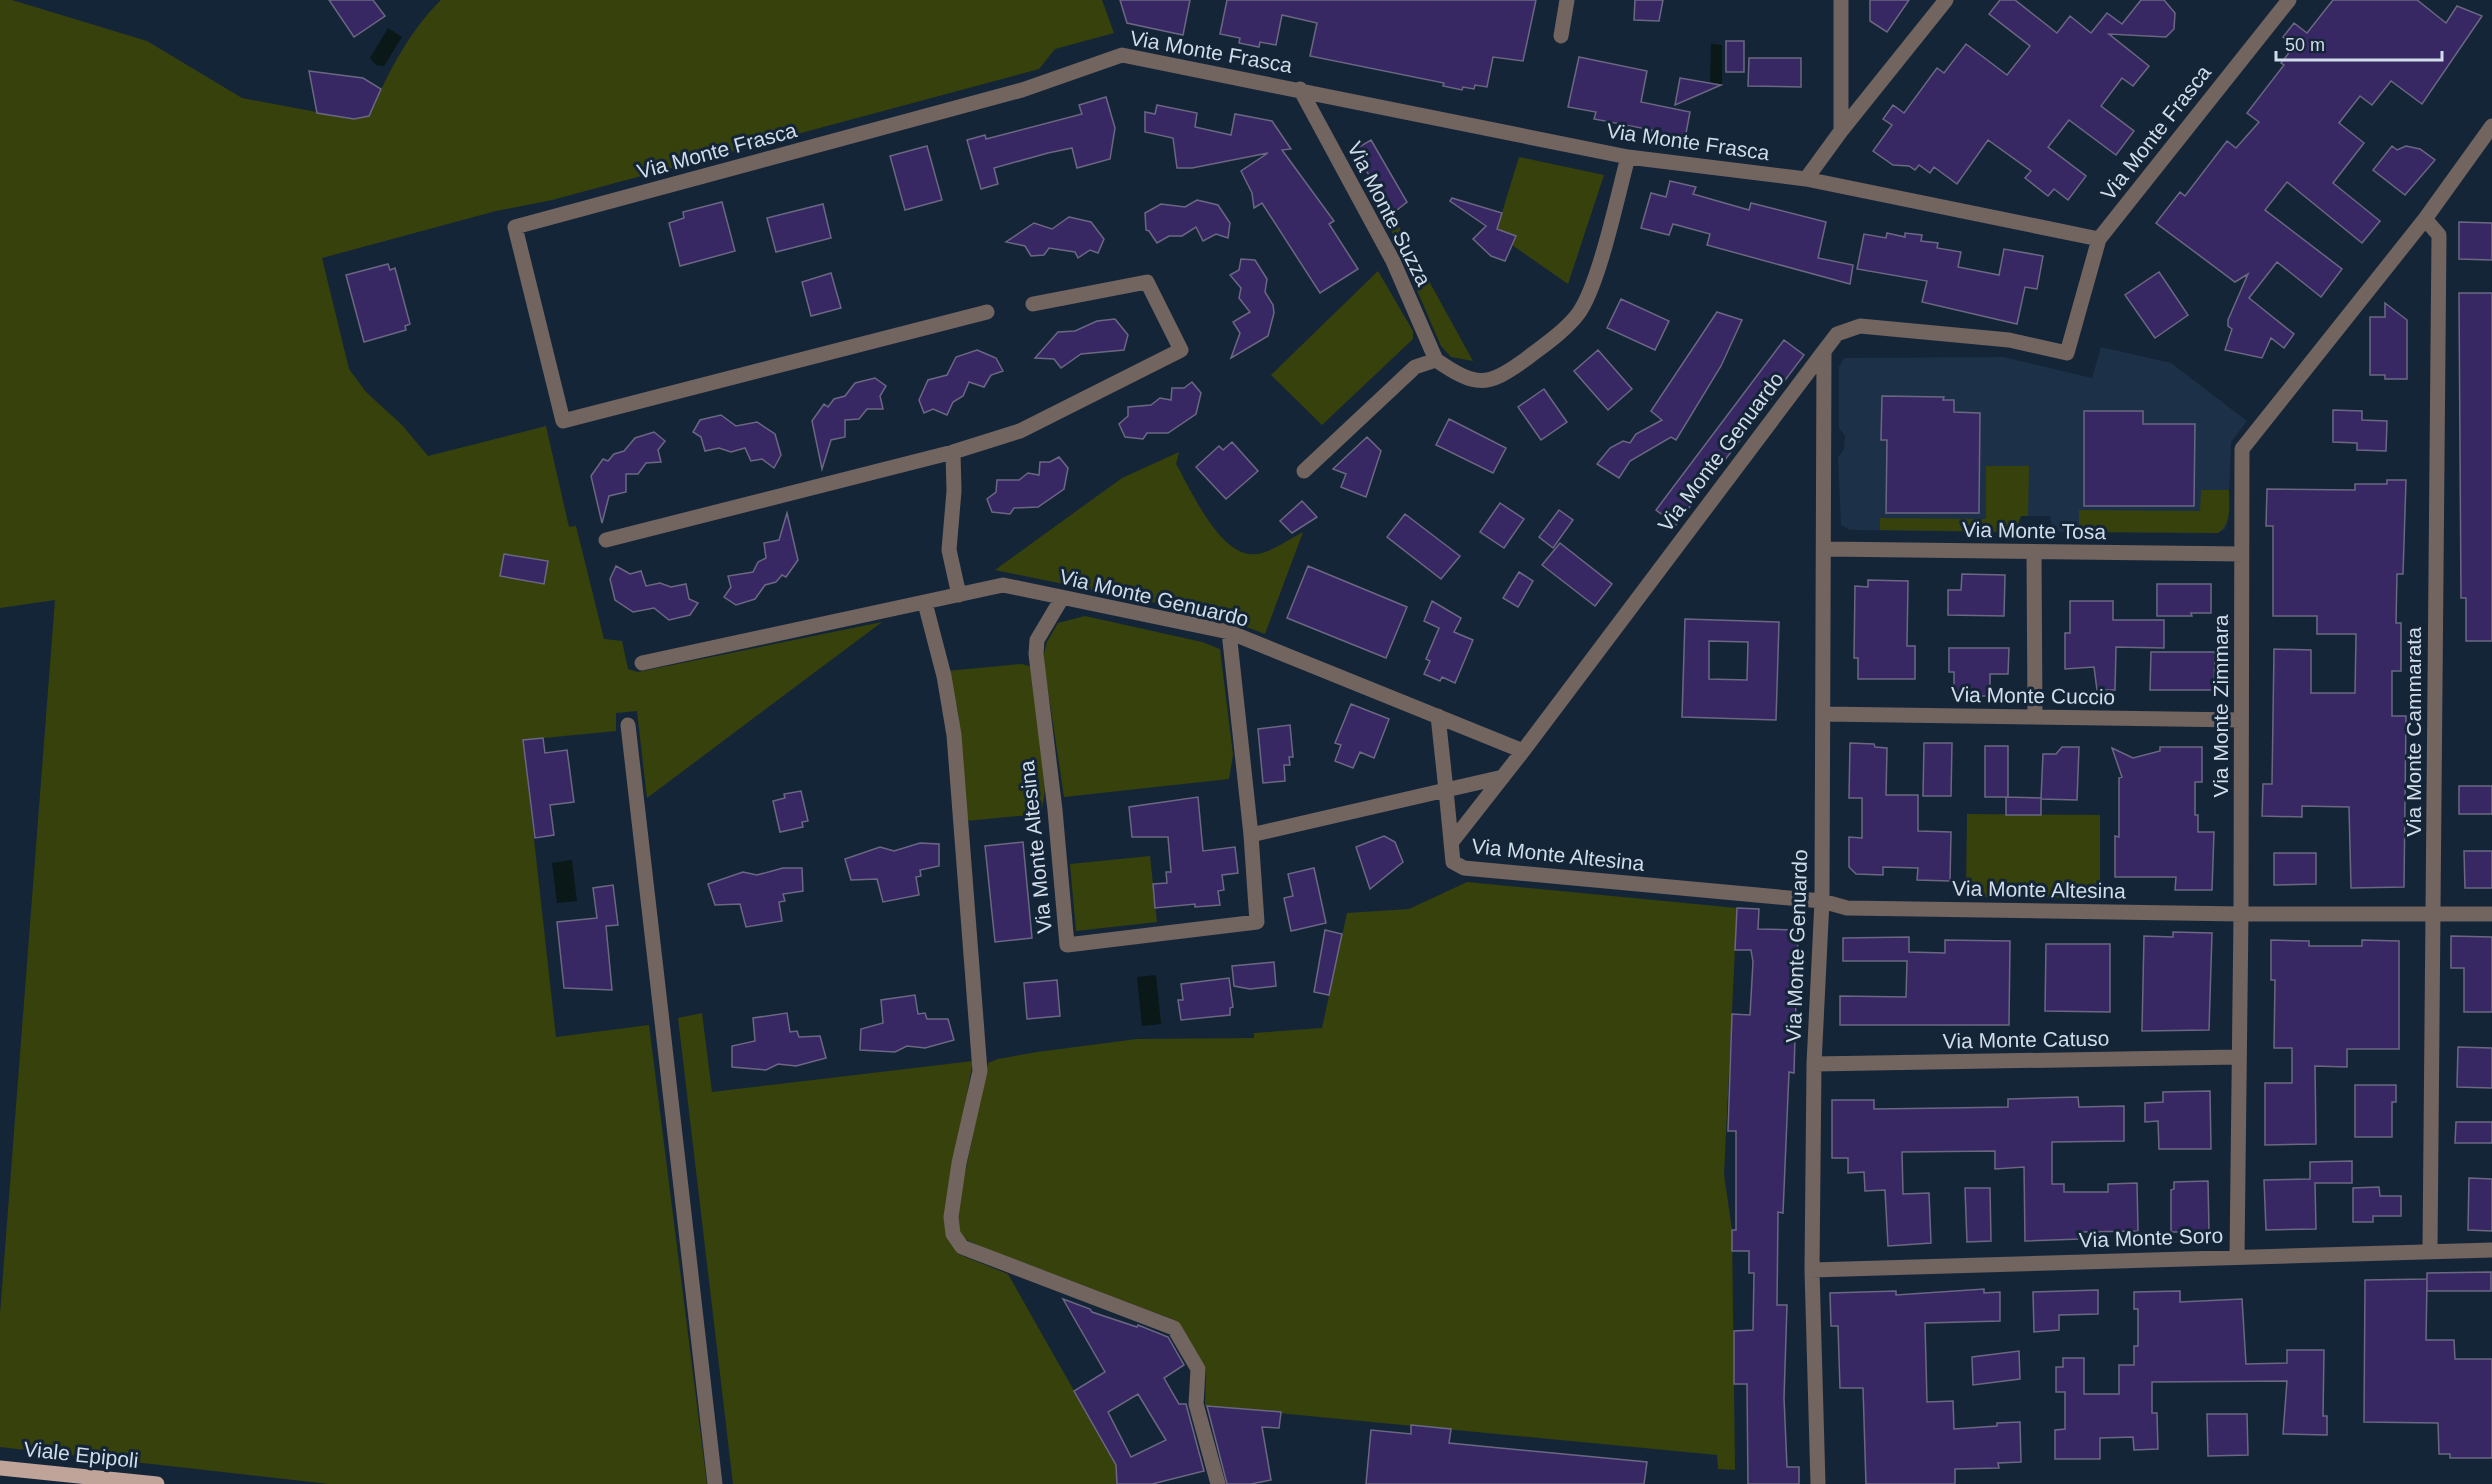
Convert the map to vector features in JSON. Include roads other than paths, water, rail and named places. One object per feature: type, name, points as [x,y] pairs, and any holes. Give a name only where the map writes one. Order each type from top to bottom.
[{"type":"main road","name":"Viale Epipoli","points":[[0,1468],[158,1484]]},
{"type":"street","points":[[1561,36],[1567,0]]},
{"type":"street","points":[[1841,0],[1841,131]]},
{"type":"street","points":[[1806,179],[1841,131],[1946,0]]},
{"type":"street","name":"Via Monte Frasca","points":[[987,312],[563,421],[514,227],[1022,90],[1122,55],[1628,157],[1806,179],[2099,239],[2289,0]]},
{"type":"street","name":"Via Monte Suzza","points":[[1299,89],[1393,261],[1436,360]]},
{"type":"street","name":"Via Monte Zimmara","points":[[2237,1257],[2241,914],[2242,449],[2425,219],[2492,126]]},
{"type":"street","points":[[1304,471],[1415,367],[1436,360],[1465,379],[1484,380],[1503,376],[1536,351],[1578,313],[1595,275],[1628,157]]},
{"type":"street","name":"Via Monte Cammarata","points":[[2425,219],[2439,235],[2430,1250]]},
{"type":"street","points":[[1824,351],[1838,334],[1860,326],[2009,340],[2067,353],[2099,239]]},
{"type":"street","points":[[606,540],[952,452],[1020,431],[1182,350],[1147,282],[1033,304]]},
{"type":"street","name":"Via Monte Genuardo","points":[[1818,1484],[1812,1270],[1814,1064],[1822,901],[1824,351]]},
{"type":"street","name":"Via Monte Genuardo","points":[[642,663],[1003,585],[1229,632],[1523,752],[1824,351]]},
{"type":"street","points":[[952,452],[954,491],[949,549],[959,595]]},
{"type":"street","name":"Via Monte Tosa","points":[[1825,549],[2242,554]]},
{"type":"street","points":[[2034,552],[2035,717]]},
{"type":"street","name":"Via Monte Altesina","points":[[1062,598],[1038,640],[1036,654],[1055,810],[1067,945],[1257,922],[1251,835]]},
{"type":"street","points":[[925,603],[944,676],[954,735],[980,1071],[959,1163],[951,1217],[953,1234],[962,1247],[1174,1328],[1198,1369],[1196,1404],[1218,1484]]},
{"type":"street","points":[[1229,632],[1251,835],[1503,777]]},
{"type":"street","name":"Via Monte Cuccio","points":[[1823,714],[2241,720]]},
{"type":"street","name":"Via Monte Altesina","points":[[1438,716],[1453,862],[1464,868],[1822,901],[1847,908],[2241,914],[2492,914]]},
{"type":"street","points":[[628,724],[715,1484]]},
{"type":"street","points":[[1451,843],[1523,752]]},
{"type":"street","name":"Via Monte Catuso","points":[[1814,1064],[2238,1057]]},
{"type":"street","name":"Via Monte Soro","points":[[1812,1270],[2430,1250],[2492,1250]]}]
